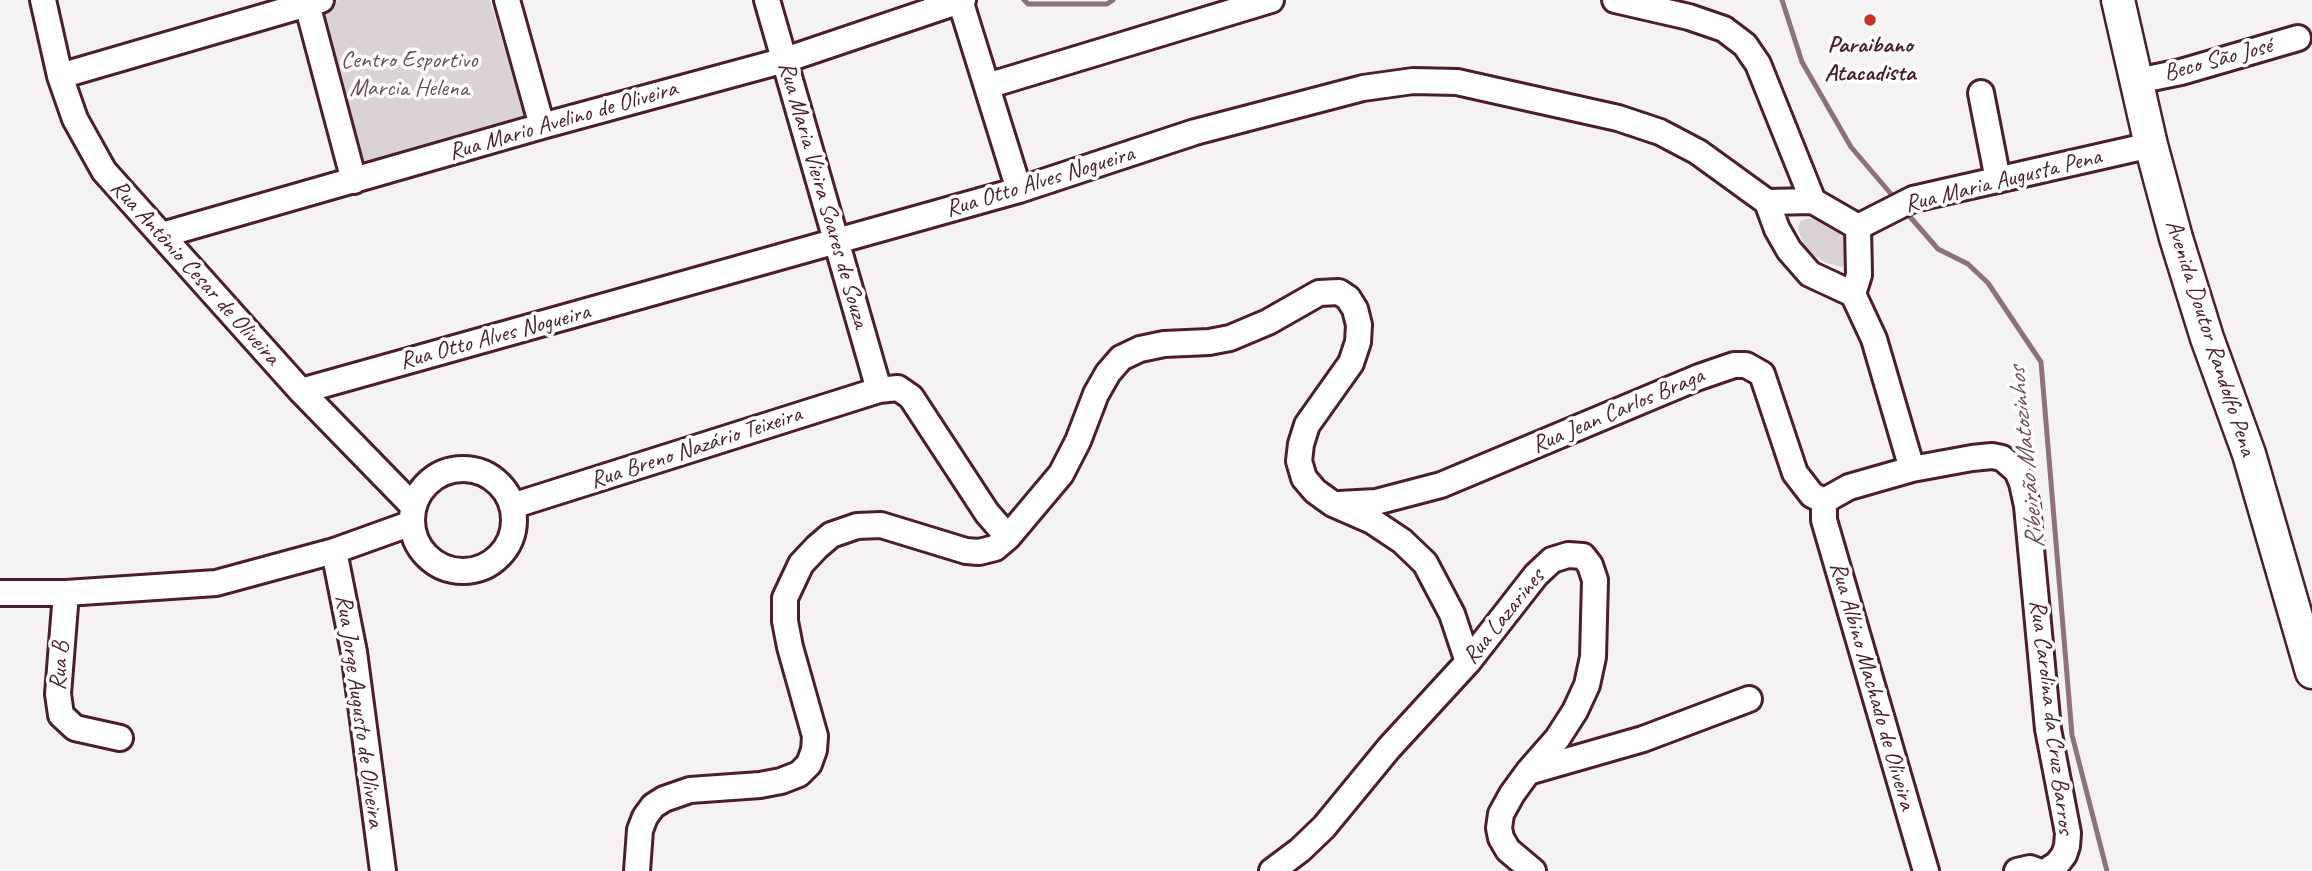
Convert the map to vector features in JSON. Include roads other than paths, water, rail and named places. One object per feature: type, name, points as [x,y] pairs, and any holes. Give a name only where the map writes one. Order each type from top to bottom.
[{"type":"main road","name":"Avenida Doutor Randolfo Pena","points":[[2118,0],[2151,145],[2190,285],[2249,454],[2312,673]]},
{"type":"street","name":"Rua Antônio Cesar de Oliveira","points":[[43,0],[60,76],[75,119],[104,172],[412,515]]},
{"type":"street","points":[[507,0],[542,125]]},
{"type":"street","name":"Rua Maria Vieira Soares de Souza","points":[[768,0],[879,390]]},
{"type":"street","points":[[987,86],[1271,0]]},
{"type":"street","points":[[1615,0],[1689,17],[1724,29],[1745,45],[1758,64],[1813,201]]},
{"type":"street","points":[[60,76],[312,1],[354,181]]},
{"type":"street","points":[[962,1],[1019,190]]},
{"type":"street","name":"Rua Mario Avelino de Oliveira","points":[[162,234],[542,125],[785,60],[962,1]]},
{"type":"street","name":"Beco São José","points":[[2137,81],[2180,72],[2298,38]]},
{"type":"street","name":"Rua Otto Alves Nogueira","points":[[301,391],[1019,190],[1195,132],[1363,88],[1413,81],[1457,82],[1606,116],[1660,132],[1698,152],[1767,202]]},
{"type":"street","points":[[1980,93],[1998,180]]},
{"type":"street","name":"Rua Maria Augusta Pena","points":[[1858,226],[1913,199],[2151,145]]},
{"type":"street","points":[[1824,501],[1849,488],[1912,469],[1874,339],[1853,294],[1810,274],[1789,250],[1777,229],[1767,202],[1813,201],[1858,226],[1859,275],[1853,294]]},
{"type":"street","points":[[637,871],[642,823],[653,806],[664,799],[690,790],[781,781],[799,774],[808,764],[814,750],[815,736],[790,647],[785,621],[785,598],[801,565],[831,535],[857,526],[881,525],[966,551],[979,552],[995,548],[1008,537],[1061,474],[1078,441],[1096,394],[1108,373],[1121,358],[1140,349],[1164,344],[1230,338],[1268,323],[1308,297],[1329,291],[1339,292],[1348,298],[1355,309],[1359,325],[1358,342],[1351,363],[1307,425],[1299,461],[1304,478],[1315,491],[1333,504],[1372,521],[1402,541],[1425,563],[1452,614],[1468,662]]},
{"type":"street","name":"Rua Jean Carlos Braga","points":[[1333,504],[1376,502],[1441,485],[1699,377],[1734,365],[1746,365],[1762,374],[1796,473],[1812,495],[1824,501]]},
{"type":"street","points":[[879,390],[898,388],[911,397],[987,513],[1008,537]]},
{"type":"street","name":"Rua Breno Nazário Teixeira","points":[[512,506],[879,390]]},
{"type":"street","name":"Rua Carolina da Cruz Barros","points":[[1912,469],[1992,456],[2010,463],[2022,483],[2027,506],[2048,729],[2068,833],[2064,855],[2046,871]]},
{"type":"street","points":[[463,469],[479,471],[494,479],[506,491],[512,506],[514,523],[510,540],[501,554],[487,565],[471,570],[454,570],[438,565],[425,554],[416,540],[412,515],[420,491],[431,479],[446,471],[463,469]]},
{"type":"street","name":"Rua Albino Machado de Oliveira","points":[[1824,501],[1824,520],[1926,871]]},
{"type":"street","points":[[0,593],[66,593],[216,583],[334,551],[412,515]]},
{"type":"street","name":"Rua Jorge Augusto de Oliveira","points":[[334,551],[354,652],[383,871]]},
{"type":"street","name":"Rua Lazarines","points":[[1272,871],[1324,827],[1389,748],[1468,662],[1544,568],[1552,560],[1568,555],[1583,556],[1590,565],[1595,580],[1593,657],[1587,685],[1575,711],[1528,772],[1501,814],[1500,838],[1508,850],[1533,871]]},
{"type":"street","name":"Rua B","points":[[66,593],[58,694],[61,715],[75,728],[120,738]]},
{"type":"street","points":[[1528,772],[1643,739],[1749,699]]},
{"type":"street","points":[[2017,871],[2030,868],[2038,871]]},
{"type":"waterway","name":"Ribeirão Matozinhos","points":[[1024,0],[1028,4],[1107,4],[1113,0]]},
{"type":"waterway","name":"Ribeirão Matozinhos","points":[[1782,0],[1802,62],[1851,147],[1897,201]]},
{"type":"waterway","name":"Ribeirão Matozinhos","points":[[1905,211],[1938,249],[1968,264],[1988,283],[2041,362],[2072,735],[2107,871]]},
{"type":"place","name":"Paraibano Atacadista","points":[[1870,20]]},
{"type":"park label","name":"Centro Esportivo Marcia Helena","points":[[409,75]]}]
